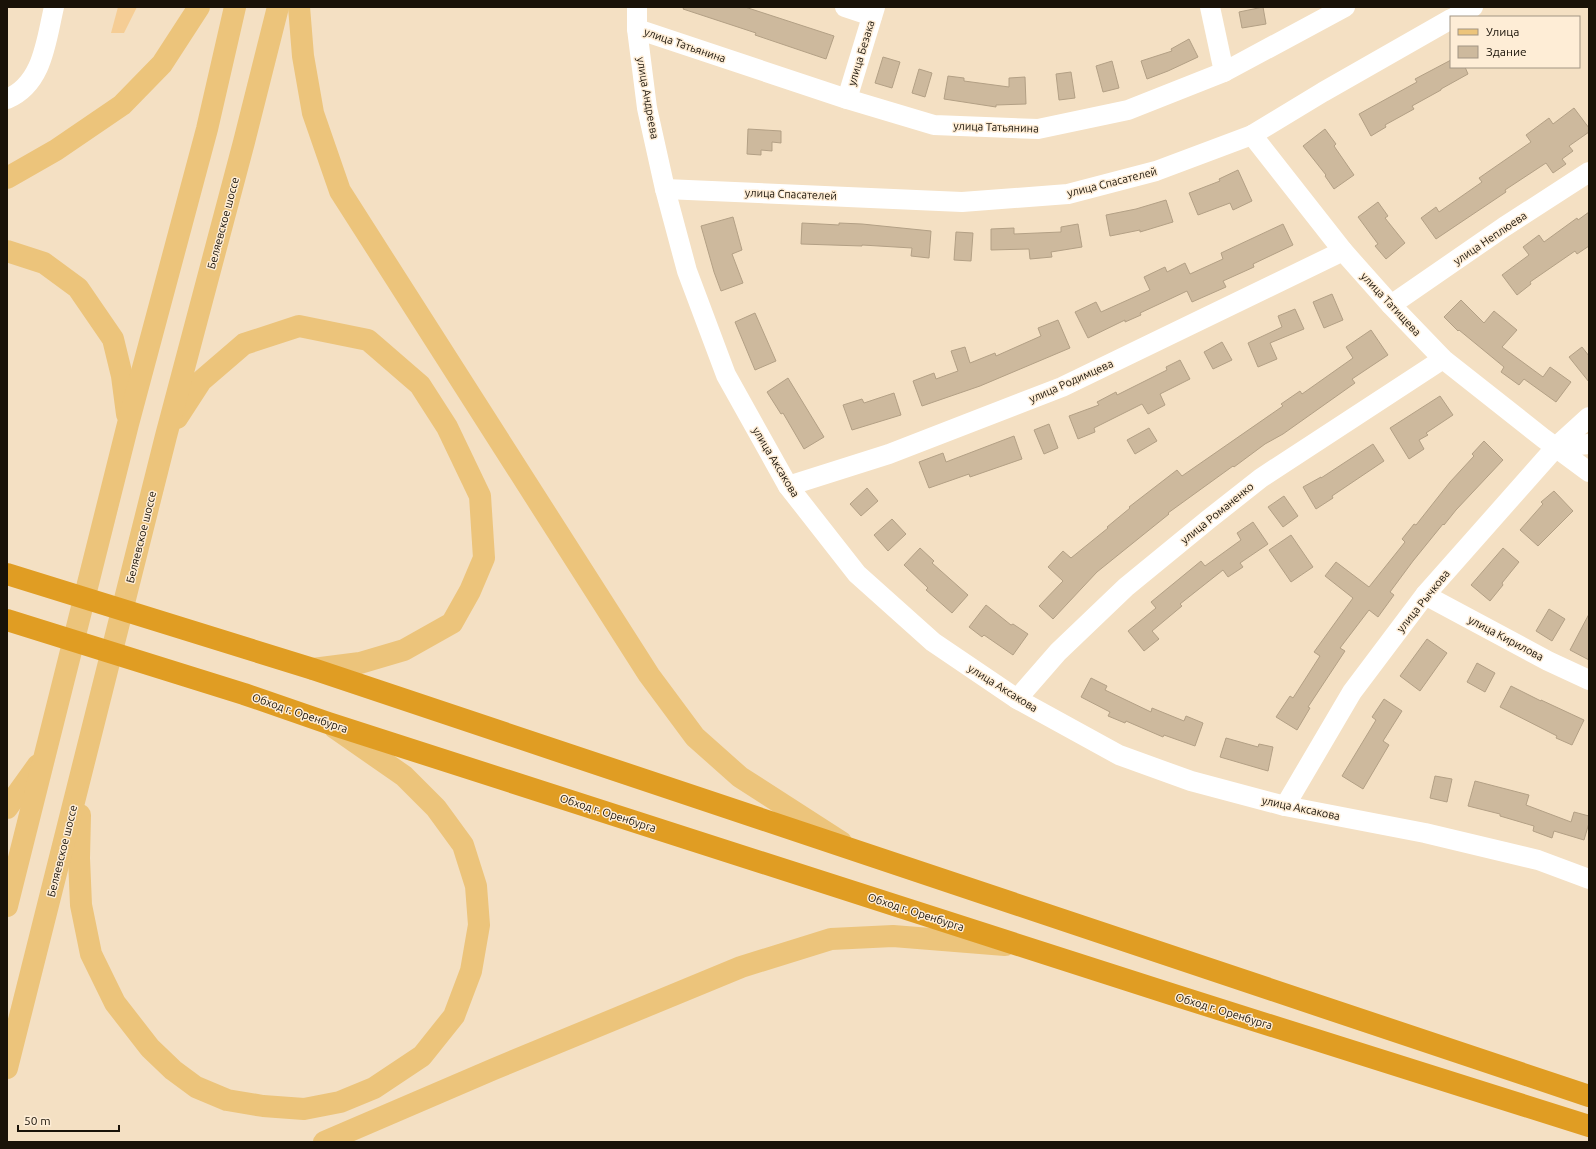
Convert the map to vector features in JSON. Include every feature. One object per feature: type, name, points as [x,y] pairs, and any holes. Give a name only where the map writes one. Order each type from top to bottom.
[{"type":"highway","points":[[7,574],[313,669],[1589,1096]]},
{"type":"highway","name":"Обход г. Оренбурга","points":[[7,620],[244,694],[328,723],[1182,998],[1589,1126]]},
{"type":"main road","points":[[7,178],[56,150],[122,104],[162,64],[199,7]]},
{"type":"main road","points":[[7,906],[128,424],[207,129],[235,7]]},
{"type":"main road","name":"Беляевское шоссе","points":[[7,1068],[166,436],[244,142],[278,7]]},
{"type":"main road","points":[[299,7],[303,56],[313,113],[340,191],[648,675],[694,737],[740,778],[852,849]]},
{"type":"main road","points":[[7,251],[44,262],[78,288],[113,339],[122,376],[128,424]]},
{"type":"main road","points":[[166,436],[201,381],[244,344],[299,326],[368,340],[420,385],[447,427],[480,496],[484,558],[470,591],[452,623],[404,650],[360,663],[313,669]]},
{"type":"main road","points":[[81,774],[79,858],[81,905],[91,954],[115,1003],[150,1048],[173,1070],[196,1087],[227,1100],[263,1106],[304,1109],[340,1102],[374,1088],[422,1056],[454,1016],[471,971],[479,925],[476,886],[463,845],[436,808],[404,776],[328,723]]},
{"type":"main road","points":[[7,808],[45,756]]},
{"type":"main road","points":[[324,1142],[494,1068],[741,967],[831,939],[893,936],[1022,946]]},
{"type":"street","points":[[7,99],[16,95],[29,85],[41,64],[54,7]]},
{"type":"street","name":"улица Андреева","points":[[637,7],[637,29],[647,108],[665,189]]},
{"type":"street","points":[[845,7],[873,12]]},
{"type":"street","points":[[1210,7],[1224,72]]},
{"type":"street","name":"улица Татьянина","points":[[637,29],[847,100],[934,125],[1038,130],[1128,110],[1224,72],[1345,7]]},
{"type":"street","points":[[1457,16],[1473,7]]},
{"type":"street","name":"улица Безака","points":[[847,100],[873,12]]},
{"type":"street","name":"улица Спасателей","points":[[665,189],[962,202],[1068,194],[1156,171],[1252,135],[1323,92],[1450,21]]},
{"type":"street","name":"улица Татищева","points":[[1252,135],[1343,251],[1443,359],[1543,438],[1589,472]]},
{"type":"street","name":"улица Неплюева","points":[[1392,305],[1504,227],[1589,172]]},
{"type":"street","name":"улица Аксакова","points":[[665,189],[687,271],[726,376],[788,486],[858,574],[933,642],[1017,699],[1119,755],[1191,781],[1284,806],[1425,833],[1463,842],[1538,860],[1589,879]]},
{"type":"street","name":"улица Родимцева","points":[[788,486],[889,454],[1062,387],[1343,251]]},
{"type":"street","name":"улица Романенко","points":[[1017,699],[1058,652],[1121,592],[1209,519],[1261,478],[1443,359]]},
{"type":"street","name":"улица Рычкова","points":[[1284,806],[1352,692],[1425,595],[1556,447],[1589,416]]},
{"type":"street","points":[[1556,447],[1589,444]]},
{"type":"street","name":"улица Кирилова","points":[[1425,595],[1548,661],[1589,680]]},
{"type":"shaded area","points":[[118,7],[137,7],[124,33],[111,33]]},
{"type":"building","points":[[684,7],[745,7],[834,36],[826,59],[755,35],[756,33],[683,9]]},
{"type":"building","points":[[1263,7],[1266,24],[1242,28],[1239,12]]},
{"type":"building","points":[[1189,39],[1198,57],[1147,79],[1141,61],[1172,51],[1171,49]]},
{"type":"building","points":[[883,57],[900,62],[892,88],[875,83]]},
{"type":"building","points":[[1112,61],[1119,88],[1103,92],[1096,66]]},
{"type":"building","points":[[1450,61],[1450,68],[1465,68],[1468,74],[1412,106],[1414,109],[1385,125],[1386,127],[1371,136],[1359,114],[1417,82],[1415,79]]},
{"type":"building","points":[[919,69],[932,73],[925,97],[912,93]]},
{"type":"building","points":[[1071,72],[1075,98],[1059,100],[1056,74]]},
{"type":"building","points":[[948,76],[964,78],[964,81],[1009,87],[1009,78],[1025,77],[1026,104],[996,105],[996,107],[944,99]]},
{"type":"building","points":[[1574,108],[1589,128],[1589,132],[1569,146],[1573,151],[1562,159],[1566,164],[1553,173],[1546,163],[1436,239],[1421,218],[1436,207],[1439,212],[1482,182],[1479,178],[1531,142],[1526,135],[1549,118],[1553,124]]},
{"type":"building","points":[[748,129],[781,131],[781,143],[772,142],[772,151],[761,150],[761,155],[747,154]]},
{"type":"building","points":[[1325,129],[1336,144],[1334,146],[1354,175],[1334,189],[1325,176],[1326,175],[1303,146]]},
{"type":"building","points":[[1238,170],[1252,201],[1233,210],[1230,203],[1198,215],[1189,193],[1220,181],[1219,179]]},
{"type":"building","points":[[1166,200],[1173,222],[1140,232],[1140,230],[1110,236],[1106,215],[1136,209]]},
{"type":"building","points":[[1378,202],[1388,216],[1385,218],[1405,243],[1386,259],[1375,246],[1378,244],[1358,217]]},
{"type":"building","points":[[1589,212],[1589,246],[1577,254],[1575,251],[1530,282],[1531,284],[1517,295],[1502,275],[1529,255],[1523,247],[1539,235],[1544,242],[1577,218],[1578,220]]},
{"type":"building","points":[[733,217],[742,250],[732,254],[743,283],[721,291],[701,226]]},
{"type":"building","points":[[802,223],[839,225],[839,223],[862,224],[931,231],[929,258],[911,256],[912,248],[801,244]]},
{"type":"building","points":[[1078,224],[1082,247],[1051,252],[1052,257],[1030,259],[1029,249],[991,250],[991,229],[1014,228],[1014,234],[1061,232],[1061,227]]},
{"type":"building","points":[[1283,224],[1293,245],[1253,264],[1254,267],[1223,281],[1226,287],[1192,302],[1187,291],[1140,313],[1141,315],[1125,322],[1125,320],[1088,338],[1075,312],[1096,302],[1101,312],[1150,290],[1144,277],[1165,267],[1167,272],[1185,263],[1190,274],[1223,259],[1221,253]]},
{"type":"building","points":[[956,232],[973,233],[971,261],[954,260]]},
{"type":"building","points":[[1332,294],[1343,320],[1324,328],[1313,302]]},
{"type":"building","points":[[1461,300],[1484,323],[1494,311],[1517,330],[1502,347],[1543,377],[1550,367],[1571,382],[1556,402],[1524,379],[1519,385],[1501,372],[1504,367],[1459,330],[1458,331],[1444,317]]},
{"type":"building","points":[[1295,309],[1304,329],[1270,343],[1277,359],[1258,367],[1248,343],[1282,327],[1278,316]]},
{"type":"building","points":[[755,313],[776,361],[755,370],[735,322]]},
{"type":"building","points":[[1058,320],[1070,348],[980,386],[922,406],[913,381],[934,373],[936,379],[958,371],[951,351],[965,347],[970,363],[995,353],[996,356],[1041,336],[1038,328]]},
{"type":"building","points":[[1371,330],[1388,355],[1352,379],[1355,383],[1283,434],[1265,444],[1234,467],[1233,466],[1168,513],[1169,514],[1097,572],[1053,619],[1039,606],[1063,581],[1048,567],[1063,551],[1071,558],[1108,528],[1107,527],[1130,508],[1129,507],[1177,470],[1182,476],[1283,406],[1281,404],[1300,391],[1302,394],[1353,358],[1346,347]]},
{"type":"building","points":[[1222,342],[1232,360],[1213,369],[1204,352]]},
{"type":"building","points":[[1582,347],[1589,356],[1589,382],[1569,357]]},
{"type":"building","points":[[1180,360],[1190,379],[1160,394],[1165,405],[1148,414],[1142,404],[1094,428],[1095,432],[1078,439],[1069,416],[1099,405],[1097,402],[1116,392],[1117,395],[1167,370],[1166,367]]},
{"type":"building","points":[[788,378],[824,437],[804,449],[783,413],[781,414],[767,392]]},
{"type":"building","points":[[894,393],[901,415],[852,430],[843,405],[862,399],[864,403]]},
{"type":"building","points":[[1440,396],[1453,415],[1426,433],[1428,435],[1419,440],[1424,449],[1409,459],[1390,428]]},
{"type":"building","points":[[1049,424],[1058,448],[1044,454],[1034,430]]},
{"type":"building","points":[[1149,428],[1157,441],[1135,454],[1127,440]]},
{"type":"building","points":[[1014,436],[1022,459],[970,477],[969,474],[929,488],[919,462],[943,453],[946,462]]},
{"type":"building","points":[[1484,441],[1503,460],[1444,525],[1443,524],[1413,561],[1390,592],[1394,595],[1378,617],[1369,610],[1340,648],[1345,651],[1308,707],[1310,708],[1297,730],[1276,717],[1290,696],[1293,698],[1320,656],[1314,652],[1353,598],[1325,576],[1336,562],[1369,587],[1405,542],[1402,539],[1414,524],[1416,525],[1450,482],[1474,456],[1472,454]]},
{"type":"building","points":[[1373,444],[1384,461],[1332,496],[1333,498],[1316,509],[1303,487],[1321,478]]},
{"type":"building","points":[[867,488],[878,501],[861,516],[850,504]]},
{"type":"building","points":[[1554,491],[1573,511],[1538,546],[1520,530],[1543,504],[1541,502]]},
{"type":"building","points":[[1284,496],[1298,516],[1283,527],[1268,507]]},
{"type":"building","points":[[892,519],[906,534],[888,551],[874,535]]},
{"type":"building","points":[[1253,522],[1268,544],[1240,563],[1243,567],[1228,577],[1223,570],[1180,604],[1182,606],[1152,631],[1159,639],[1144,651],[1128,631],[1156,608],[1151,602],[1201,561],[1205,566],[1241,540],[1237,533]]},
{"type":"building","points":[[1291,535],[1313,567],[1291,582],[1269,550]]},
{"type":"building","points":[[920,548],[934,561],[932,563],[968,595],[952,613],[926,590],[928,588],[904,565]]},
{"type":"building","points":[[1503,548],[1519,562],[1490,601],[1471,585]]},
{"type":"building","points":[[986,605],[1011,625],[1013,624],[1028,634],[1013,655],[984,635],[982,637],[969,627]]},
{"type":"building","points":[[1549,609],[1565,619],[1552,641],[1536,631]]},
{"type":"building","points":[[1589,614],[1589,660],[1570,650]]},
{"type":"building","points":[[1427,639],[1447,653],[1420,691],[1400,676]]},
{"type":"building","points":[[1477,663],[1495,673],[1485,692],[1467,682]]},
{"type":"building","points":[[1091,678],[1107,686],[1105,690],[1151,712],[1152,708],[1184,721],[1186,716],[1203,723],[1195,746],[1164,735],[1163,737],[1126,721],[1125,723],[1108,716],[1110,712],[1081,697]]},
{"type":"building","points":[[1511,686],[1584,720],[1572,745],[1556,738],[1557,736],[1500,707]]},
{"type":"building","points":[[1384,699],[1402,711],[1383,741],[1389,745],[1363,789],[1342,776],[1376,720],[1372,717]]},
{"type":"building","points":[[1226,738],[1258,747],[1259,744],[1273,747],[1268,771],[1220,757]]},
{"type":"building","points":[[1435,776],[1452,779],[1447,802],[1430,798]]},
{"type":"building","points":[[1475,781],[1529,795],[1526,805],[1571,822],[1574,812],[1589,816],[1589,823],[1584,840],[1554,831],[1552,838],[1533,831],[1534,826],[1500,816],[1500,814],[1468,806]]}]
